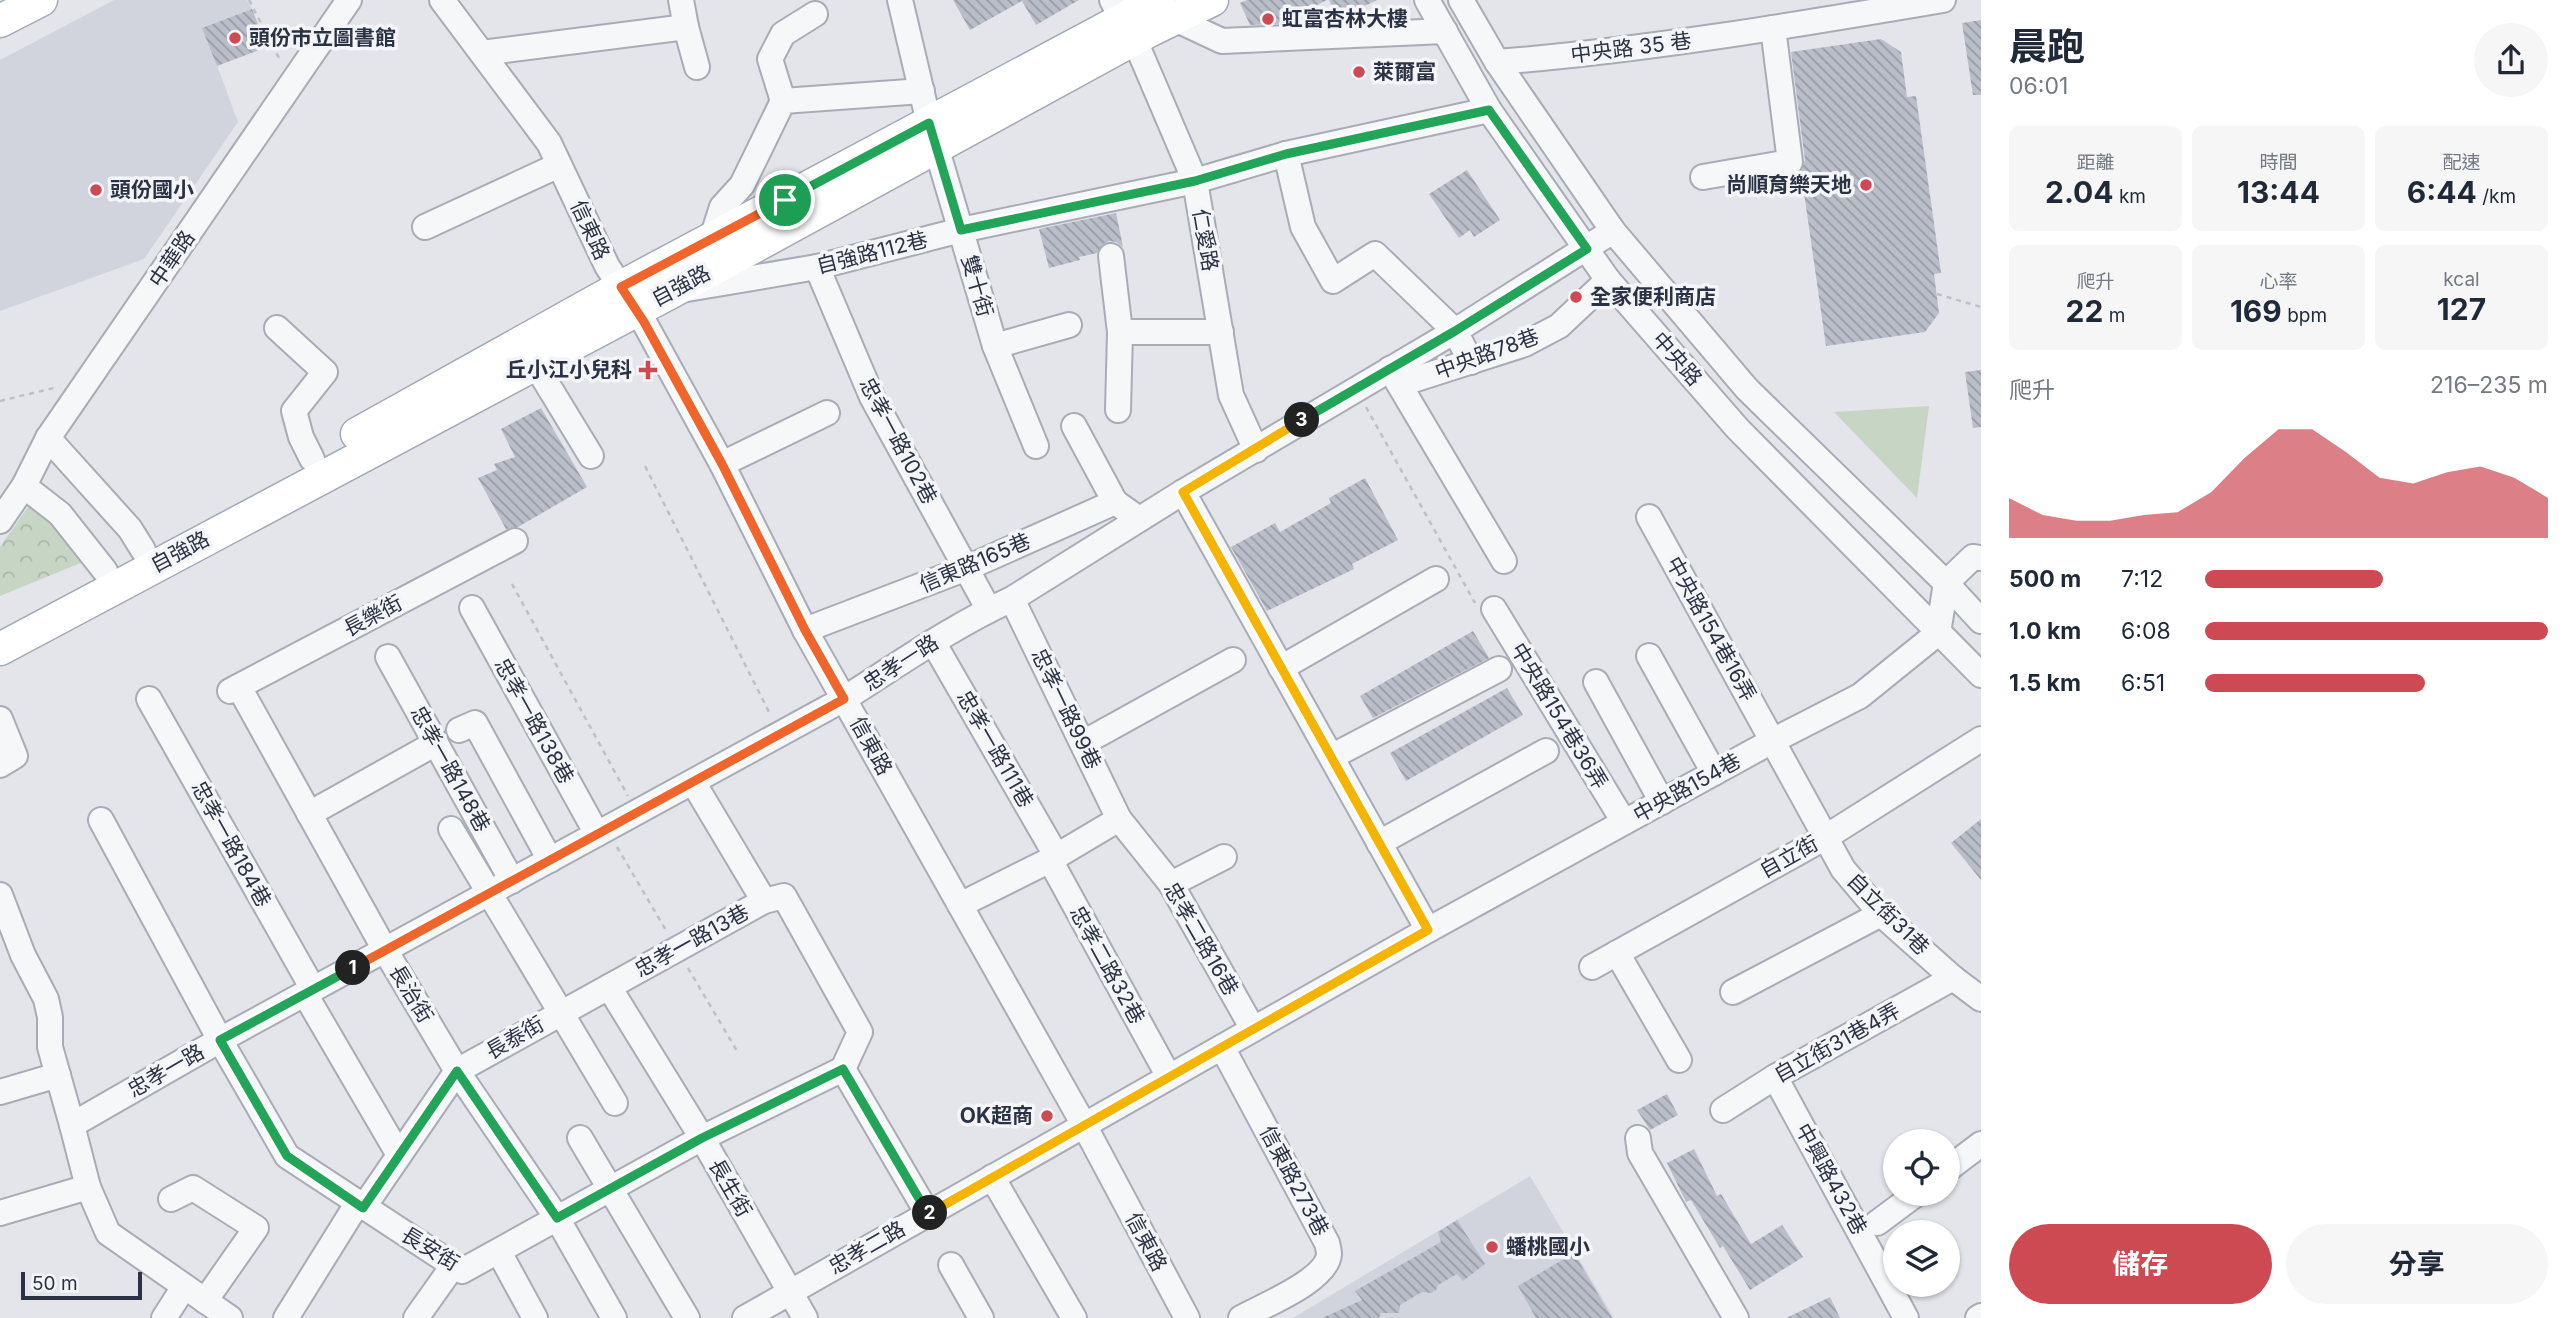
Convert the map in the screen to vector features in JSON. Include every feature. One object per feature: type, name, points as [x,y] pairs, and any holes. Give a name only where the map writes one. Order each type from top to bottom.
[{"type":"main road","points":[[0,21],[41,0]]},
{"type":"main road","name":"自強路","points":[[0,628],[312,459],[628,299],[671,292],[1123,20],[1212,0]]},
{"type":"main road","name":"自強路","points":[[0,649],[535,364],[712,239],[933,135]]},
{"type":"street","name":"中華路","points":[[0,521],[24,486],[48,438],[349,0]]},
{"type":"street","name":"信東路","points":[[442,0],[549,143],[607,266],[644,322],[722,464],[805,630],[1084,1125],[1187,1318]]},
{"type":"street","points":[[681,0],[685,27],[697,67]]},
{"type":"street","name":"雙十街","points":[[900,0],[933,135],[995,346],[1036,446]]},
{"type":"street","name":"中央路","points":[[1427,0],[1489,110],[1608,280],[1737,428],[1981,676]]},
{"type":"street","name":"中央路","points":[[1461,0],[1497,62],[1613,231],[1747,389],[1946,583],[1981,621]]},
{"type":"street","name":"中央路 35 巷","points":[[1497,62],[1569,56],[1769,29],[1943,0]]},
{"type":"street","points":[[1167,10],[1222,41],[1445,31]]},
{"type":"street","points":[[712,239],[722,207],[742,185],[783,101],[769,59],[783,34],[815,14]]},
{"type":"street","name":"仁愛路","points":[[1123,20],[1195,181],[1231,395],[1256,450]]},
{"type":"street","points":[[482,53],[685,27]]},
{"type":"street","points":[[1703,177],[1790,162],[1769,29]]},
{"type":"street","points":[[783,101],[922,91]]},
{"type":"street","name":"自強路112巷","points":[[671,292],[817,267],[961,230],[1195,181],[1286,154],[1489,110]]},
{"type":"street","points":[[1286,154],[1303,227],[1333,281],[1375,254],[1455,331],[1471,362]]},
{"type":"street","points":[[425,227],[559,165]]},
{"type":"street","name":"忠孝一路","points":[[72,1125],[220,1040],[844,699],[933,642],[1012,599],[1183,492],[1455,331],[1613,231]]},
{"type":"street","points":[[1111,256],[1120,331],[1118,410]]},
{"type":"street","name":"忠孝一路102巷","points":[[817,267],[872,397],[989,610]]},
{"type":"street","name":"中央路78巷","points":[[1390,369],[1413,380],[1525,344],[1559,326],[1608,280]]},
{"type":"street","points":[[995,346],[1069,325]]},
{"type":"street","points":[[276,328],[325,372],[294,411],[301,437],[312,459]]},
{"type":"street","points":[[1120,331],[1221,332]]},
{"type":"street","points":[[535,364],[591,456]]},
{"type":"street","points":[[1390,369],[1504,561]]},
{"type":"street","points":[[722,464],[827,413]]},
{"type":"street","points":[[1074,426],[1115,502],[1139,519]]},
{"type":"street","points":[[48,438],[130,530],[143,550]]},
{"type":"street","points":[[24,486],[60,514],[104,571]]},
{"type":"street","points":[[1183,492],[1428,930]]},
{"type":"street","name":"信東路165巷","points":[[805,630],[967,568],[1115,502]]},
{"type":"street","name":"中央路154巷16弄","points":[[1649,517],[1774,740]]},
{"type":"street","name":"長樂街","points":[[234,689],[515,541]]},
{"type":"street","points":[[1938,633],[1946,583],[1973,558],[1981,558]]},
{"type":"street","points":[[1282,668],[1436,579]]},
{"type":"street","name":"忠孝一路99巷","points":[[1012,599],[1119,819]]},
{"type":"street","name":"中央路154巷36弄","points":[[1485,607],[1624,822]]},
{"type":"street","name":"忠孝一路138巷","points":[[472,608],[597,834]]},
{"type":"street","name":"中央路154巷","points":[[1428,930],[1774,740],[1860,696],[1938,633]]},
{"type":"street","name":"忠孝一路111巷","points":[[933,642],[1054,858]]},
{"type":"street","points":[[1650,656],[1714,773]]},
{"type":"street","name":"忠孝一路148巷","points":[[388,657],[512,881]]},
{"type":"street","points":[[1083,743],[1233,660]]},
{"type":"street","points":[[1332,756],[1499,668]]},
{"type":"street","points":[[1596,682],[1662,802]]},
{"type":"street","name":"長治街","points":[[234,689],[457,1071],[557,1218],[614,1318]]},
{"type":"street","name":"忠孝一路184巷","points":[[149,699],[399,1155]]},
{"type":"street","points":[[0,719],[15,755],[0,765]]},
{"type":"street","points":[[459,730],[475,723],[550,860]]},
{"type":"street","name":"自立街","points":[[1592,967],[1826,837],[1981,739]]},
{"type":"street","name":"自立街31巷","points":[[1774,740],[1843,869],[1881,914],[1953,978],[1981,999]]},
{"type":"street","points":[[309,814],[436,743]]},
{"type":"street","points":[[1379,843],[1546,751]]},
{"type":"street","name":"忠孝一路13巷","points":[[610,987],[764,901],[693,782]]},
{"type":"street","points":[[960,905],[1054,858],[1119,819]]},
{"type":"street","name":"忠孝二路16巷","points":[[1119,819],[1171,884],[1253,1029]]},
{"type":"street","name":"長安街","points":[[102,820],[220,1040],[287,1156],[462,1271],[702,1138],[843,1069]]},
{"type":"street","points":[[451,829],[615,1103]]},
{"type":"street","points":[[1171,884],[1224,857]]},
{"type":"street","name":"忠孝二路32巷","points":[[1054,858],[1169,1077]]},
{"type":"street","points":[[0,895],[23,955],[46,999],[50,1017],[50,1047],[88,1186],[108,1233],[230,1318]]},
{"type":"street","points":[[764,901],[784,896],[860,1032],[843,1069],[928,1214]]},
{"type":"street","points":[[1733,992],[1881,914]]},
{"type":"street","name":"忠孝二路","points":[[745,1318],[1428,930]]},
{"type":"street","points":[[1617,953],[1679,1060]]},
{"type":"street","name":"自立街31巷4弄","points":[[1723,1110],[1775,1077],[1953,978]]},
{"type":"street","name":"長泰街","points":[[286,1318],[360,1206],[457,1071],[610,987]]},
{"type":"street","name":"長生街","points":[[610,987],[702,1138],[805,1318]]},
{"type":"street","name":"信東路273巷","points":[[1222,1047],[1327,1243],[1329,1256],[1311,1281],[1241,1318]]},
{"type":"street","points":[[0,1092],[58,1075]]},
{"type":"street","name":"中興路432巷","points":[[1775,1077],[1906,1318]]},
{"type":"street","points":[[580,1138],[687,1318]]},
{"type":"street","points":[[1638,1138],[1640,1153],[1736,1318]]},
{"type":"street","points":[[1960,1160],[1981,1144]]},
{"type":"street","points":[[992,1177],[1074,1318]]},
{"type":"street","points":[[0,1213],[88,1186]]},
{"type":"street","points":[[171,1199],[193,1188],[256,1228],[205,1301]]},
{"type":"street","points":[[1877,1223],[1900,1206]]},
{"type":"street","points":[[499,1252],[535,1318]]},
{"type":"street","points":[[951,1265],[976,1316]]},
{"type":"street","points":[[416,1318],[453,1266]]},
{"type":"street","points":[[164,1318],[184,1287]]},
{"type":"path","points":[[249,0],[292,84]]},
{"type":"path","points":[[1937,294],[1981,307]]},
{"type":"path","points":[[0,401],[89,379]]},
{"type":"path","points":[[1356,389],[1485,607]]},
{"type":"path","points":[[645,466],[780,734]]},
{"type":"path","points":[[512,584],[638,812]]},
{"type":"shaded area","name":"頭份國小","points":[[114,0],[247,0],[252,9],[203,28],[238,122],[144,259],[0,311],[0,60]]},
{"type":"shaded area","name":"蟠桃國小","points":[[1530,1176],[1614,1318],[1293,1318]]},
{"type":"green space","points":[[1929,406],[1917,498],[1834,412]]},
{"type":"green space","points":[[29,506],[54,516],[88,560],[0,596],[0,547]]},
{"type":"building","points":[[953,0],[1079,0],[1036,25],[1022,1],[970,30]]},
{"type":"building","name":"虹富杏林大樓","points":[[1247,0],[1327,0],[1279,24],[1250,25],[1240,3]]},
{"type":"building","name":"虹富杏林大樓","points":[[1329,0],[1377,0],[1338,19]]},
{"type":"building","name":"頭份市立圖書館","points":[[252,9],[267,47],[217,66],[202,28]]},
{"type":"building","points":[[1981,20],[1981,95],[1973,95],[1962,23]]},
{"type":"building","name":"尚順育樂天地","points":[[1881,39],[1901,52],[1907,97],[1916,96],[1941,273],[1934,274],[1939,313],[1925,332],[1826,346],[1801,172],[1805,160],[1791,52]]},
{"type":"building","points":[[1467,170],[1500,220],[1474,237],[1470,230],[1459,238],[1429,194]]},
{"type":"building","points":[[1116,213],[1123,247],[1109,241],[1102,245],[1097,253],[1049,268],[1039,229]]},
{"type":"building","points":[[1981,370],[1981,427],[1973,428],[1965,372]]},
{"type":"building","points":[[541,408],[587,487],[518,527],[506,529],[478,478],[497,470],[494,464],[515,457],[501,429]]},
{"type":"building","points":[[1365,478],[1398,540],[1352,564],[1354,569],[1267,611],[1231,547],[1275,523],[1280,532],[1331,503],[1329,498]]},
{"type":"building","points":[[1473,631],[1489,658],[1373,718],[1360,696]]},
{"type":"building","points":[[1507,688],[1523,715],[1406,781],[1390,753]]},
{"type":"building","points":[[1981,819],[1981,880],[1951,843]]},
{"type":"building","points":[[1667,1094],[1678,1115],[1650,1130],[1637,1110]]},
{"type":"building","points":[[1694,1149],[1717,1196],[1721,1194],[1751,1244],[1782,1225],[1803,1257],[1750,1290],[1691,1200],[1686,1202],[1667,1163]]},
{"type":"building","points":[[1457,1220],[1485,1264],[1463,1281],[1457,1274],[1438,1285],[1431,1293],[1422,1292],[1400,1305],[1399,1313],[1381,1313],[1379,1318],[1322,1318],[1362,1300],[1355,1291],[1441,1242],[1438,1232]]},
{"type":"building","points":[[1574,1253],[1612,1318],[1536,1318],[1518,1286]]},
{"type":"building","points":[[1830,1297],[1840,1318],[1786,1318]]},
{"type":"place","name":"虹富杏林大樓","points":[[1268,19]]},
{"type":"place","name":"頭份市立圖書館","points":[[235,38]]},
{"type":"place","name":"萊爾富","points":[[1359,72]]},
{"type":"place","name":"尚順育樂天地","points":[[1866,185]]},
{"type":"place","name":"頭份國小","points":[[96,190]]},
{"type":"place","name":"全家便利商店","points":[[1576,297]]},
{"type":"place","name":"丘小江小兒科","points":[[648,370]]},
{"type":"place","name":"OK超商","points":[[1047,1116]]},
{"type":"place","name":"蟠桃國小","points":[[1492,1247]]},
{"type":"route","points":[[1489,110],[1587,249],[1455,331],[1183,492],[1428,930],[928,1214],[843,1069],[702,1138],[557,1218],[457,1071],[363,1208],[287,1156],[220,1040],[844,699],[805,630],[722,464],[644,322],[621,287],[785,200],[929,123],[961,230],[1195,181],[1286,154],[1489,110]]}]
